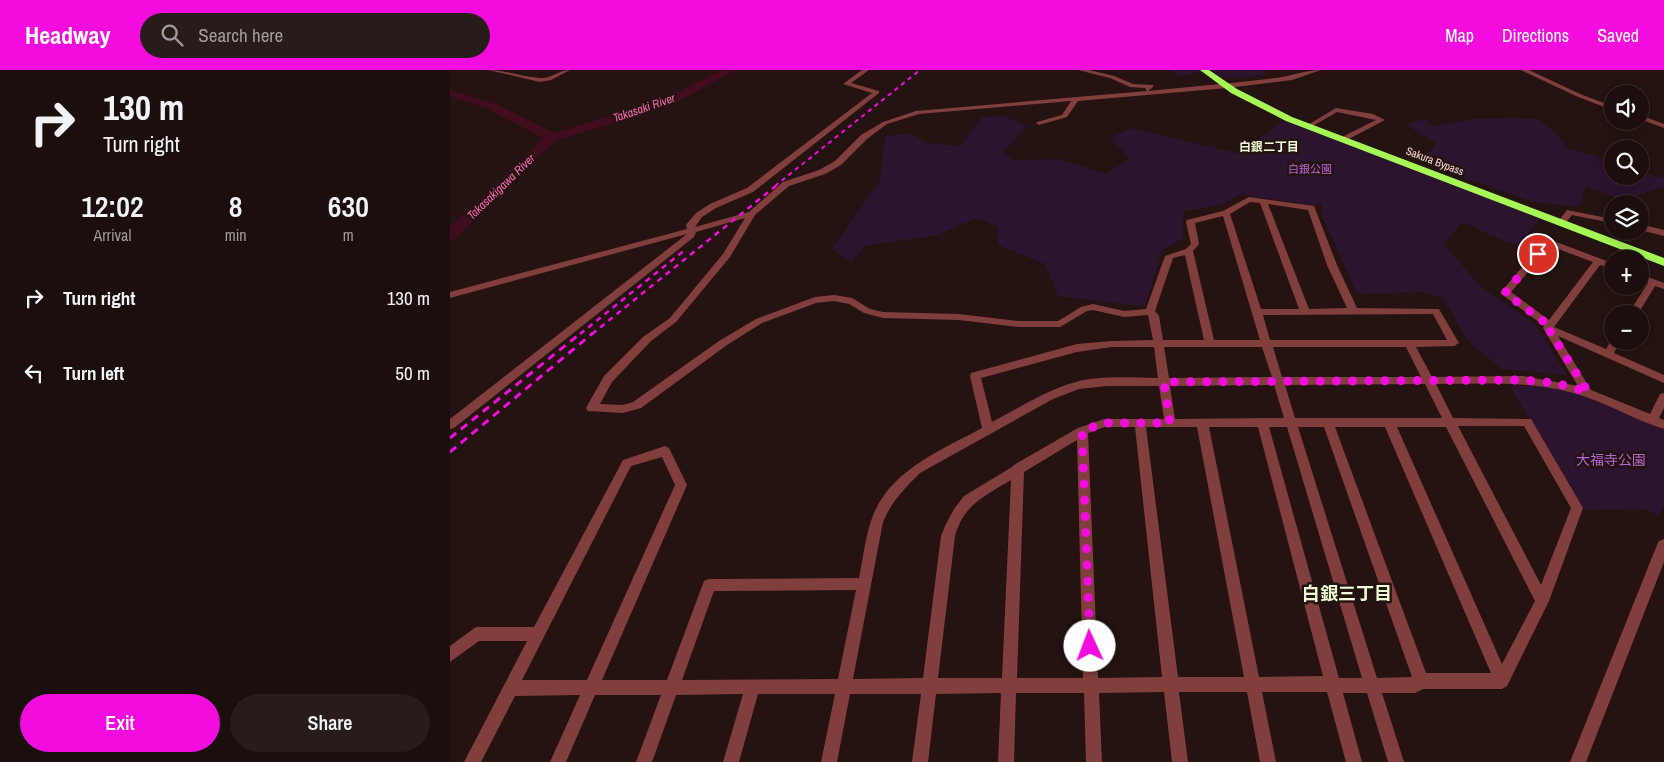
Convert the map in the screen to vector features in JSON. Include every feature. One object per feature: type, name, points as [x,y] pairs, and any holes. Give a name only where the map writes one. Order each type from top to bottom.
[{"type":"highway","name":"Sakura Bypass","points":[[1204,70],[1245,98],[1309,126],[1664,262]]},
{"type":"street","points":[[491,70],[540,80],[549,79],[567,70]]},
{"type":"street","points":[[450,425],[691,235],[690,225],[699,215],[713,206],[750,190],[877,92],[846,84],[866,70]]},
{"type":"street","points":[[1081,70],[1112,77],[1132,86],[1151,86],[1141,91],[1120,96]]},
{"type":"street","points":[[1150,312],[1124,314],[1093,307],[1084,309],[1060,324],[1019,324],[960,317],[883,315],[867,311],[852,301],[834,298],[815,300],[759,321],[723,343],[637,405],[623,409],[592,408],[608,379],[648,339],[673,320],[727,255],[752,214],[786,184],[822,172],[838,163],[864,137],[894,119],[918,112],[1227,86],[1292,78],[1318,70]]},
{"type":"street","points":[[1524,70],[1604,105]]},
{"type":"street","points":[[1217,80],[1259,77],[1292,78]]},
{"type":"street","points":[[1039,124],[1065,116],[1076,98]]},
{"type":"street","points":[[1309,126],[1336,110],[1372,116],[1382,120],[1343,140]]},
{"type":"street","points":[[1649,120],[1664,126]]},
{"type":"street","points":[[1150,312],[1169,256],[1189,251],[1195,244],[1190,222],[1226,213],[1249,199],[1311,208],[1332,265],[1354,311]]},
{"type":"street","points":[[1263,201],[1306,312]]},
{"type":"street","points":[[1561,223],[1570,212],[1604,219]]},
{"type":"street","points":[[1226,213],[1396,762]]},
{"type":"street","points":[[450,295],[752,214]]},
{"type":"street","points":[[1649,230],[1664,233]]},
{"type":"street","points":[[1604,263],[1548,242],[1505,293],[1549,327],[1664,380]]},
{"type":"street","points":[[1189,251],[1210,344]]},
{"type":"street","points":[[1549,327],[1598,261]]},
{"type":"street","points":[[1649,280],[1664,286]]},
{"type":"street","points":[[1639,305],[1653,282]]},
{"type":"street","points":[[988,429],[975,376],[1077,348],[1095,345],[1158,344],[1454,343],[1436,311],[1256,312]]},
{"type":"street","points":[[1150,312],[1154,316],[1170,423]]},
{"type":"street","points":[[1549,327],[1588,392]]},
{"type":"street","points":[[1409,343],[1542,601]]},
{"type":"street","points":[[1608,355],[1611,350]]},
{"type":"street","points":[[829,762],[864,584],[877,522],[882,508],[891,494],[916,470],[1035,402],[1078,385],[1107,382],[1523,380],[1556,383],[1588,392],[1664,425]]},
{"type":"street","points":[[1652,420],[1664,397]]},
{"type":"street","points":[[1262,422],[1354,762]]},
{"type":"street","points":[[1328,422],[1421,682]]},
{"type":"street","points":[[1389,422],[1502,681]]},
{"type":"street","points":[[920,762],[948,536],[958,511],[968,500],[1018,468],[1082,431],[1104,423],[1527,422],[1577,508],[1542,601],[1502,681]]},
{"type":"street","points":[[1140,423],[1180,762]]},
{"type":"street","points":[[1202,423],[1268,762]]},
{"type":"street","points":[[1082,431],[1094,762]]},
{"type":"street","points":[[472,762],[627,463],[665,451],[681,485],[558,762]]},
{"type":"street","points":[[1006,762],[1018,468]]},
{"type":"street","points":[[1578,762],[1664,545]]},
{"type":"street","points":[[644,762],[709,585],[864,584]]},
{"type":"street","points":[[450,655],[476,634],[539,634]]},
{"type":"street","points":[[510,688],[1253,684],[1415,686],[1421,682],[1502,681]]},
{"type":"street","points":[[731,762],[753,687]]},
{"type":"green space","points":[[1169,70],[1267,70],[1264,74],[1251,77],[1213,77],[1199,72],[1181,77]]},
{"type":"green space","name":"白銀公園","points":[[1004,116],[1027,126],[1004,151],[1012,160],[1060,159],[1106,174],[1130,158],[1110,138],[1130,128],[1237,153],[1285,120],[1542,217],[1516,246],[1462,222],[1444,244],[1480,286],[1535,324],[1567,375],[1502,369],[1468,341],[1443,298],[1422,292],[1357,294],[1322,215],[1322,203],[1311,206],[1240,194],[1224,204],[1183,212],[1183,239],[1162,250],[1145,307],[1058,296],[1045,264],[998,245],[998,227],[977,218],[938,235],[865,246],[851,262],[832,249],[880,180],[885,136],[909,133],[928,143],[961,146],[981,117]]},
{"type":"green space","points":[[1425,119],[1435,126],[1474,119],[1538,119],[1555,132],[1569,149],[1604,159],[1604,185],[1649,185],[1649,174],[1664,178],[1664,189],[1660,187],[1641,195],[1610,195],[1586,186],[1579,207],[1532,202],[1422,163],[1436,143],[1406,125]]},
{"type":"green space","name":"大福寺公園","points":[[1509,385],[1550,387],[1587,394],[1621,408],[1664,430],[1664,505],[1659,516],[1644,509],[1583,510]]},
{"type":"waterway","name":"Takasaki River","points":[[553,137],[664,104],[731,70]]},
{"type":"waterway","points":[[450,93],[477,100],[516,117],[553,137]]},
{"type":"waterway","name":"Takasakigawa River","points":[[450,236],[539,148],[553,137]]},
{"type":"railway","points":[[775,186],[920,70]]},
{"type":"railway","points":[[592,334],[777,185]]},
{"type":"railway","points":[[580,334],[686,249]]},
{"type":"railway","points":[[450,438],[581,333]]},
{"type":"railway","points":[[450,452],[593,333]]},
{"type":"district","name":"白銀二丁目","points":[[1269,147]]},
{"type":"district","name":"白銀三丁目","points":[[1347,593]]},
{"type":"route","points":[[1090,646],[1082,431],[1104,423],[1170,423],[1164,382],[1523,380],[1556,383],[1588,392],[1548,328],[1550,326],[1505,293],[1538,254]]}]
